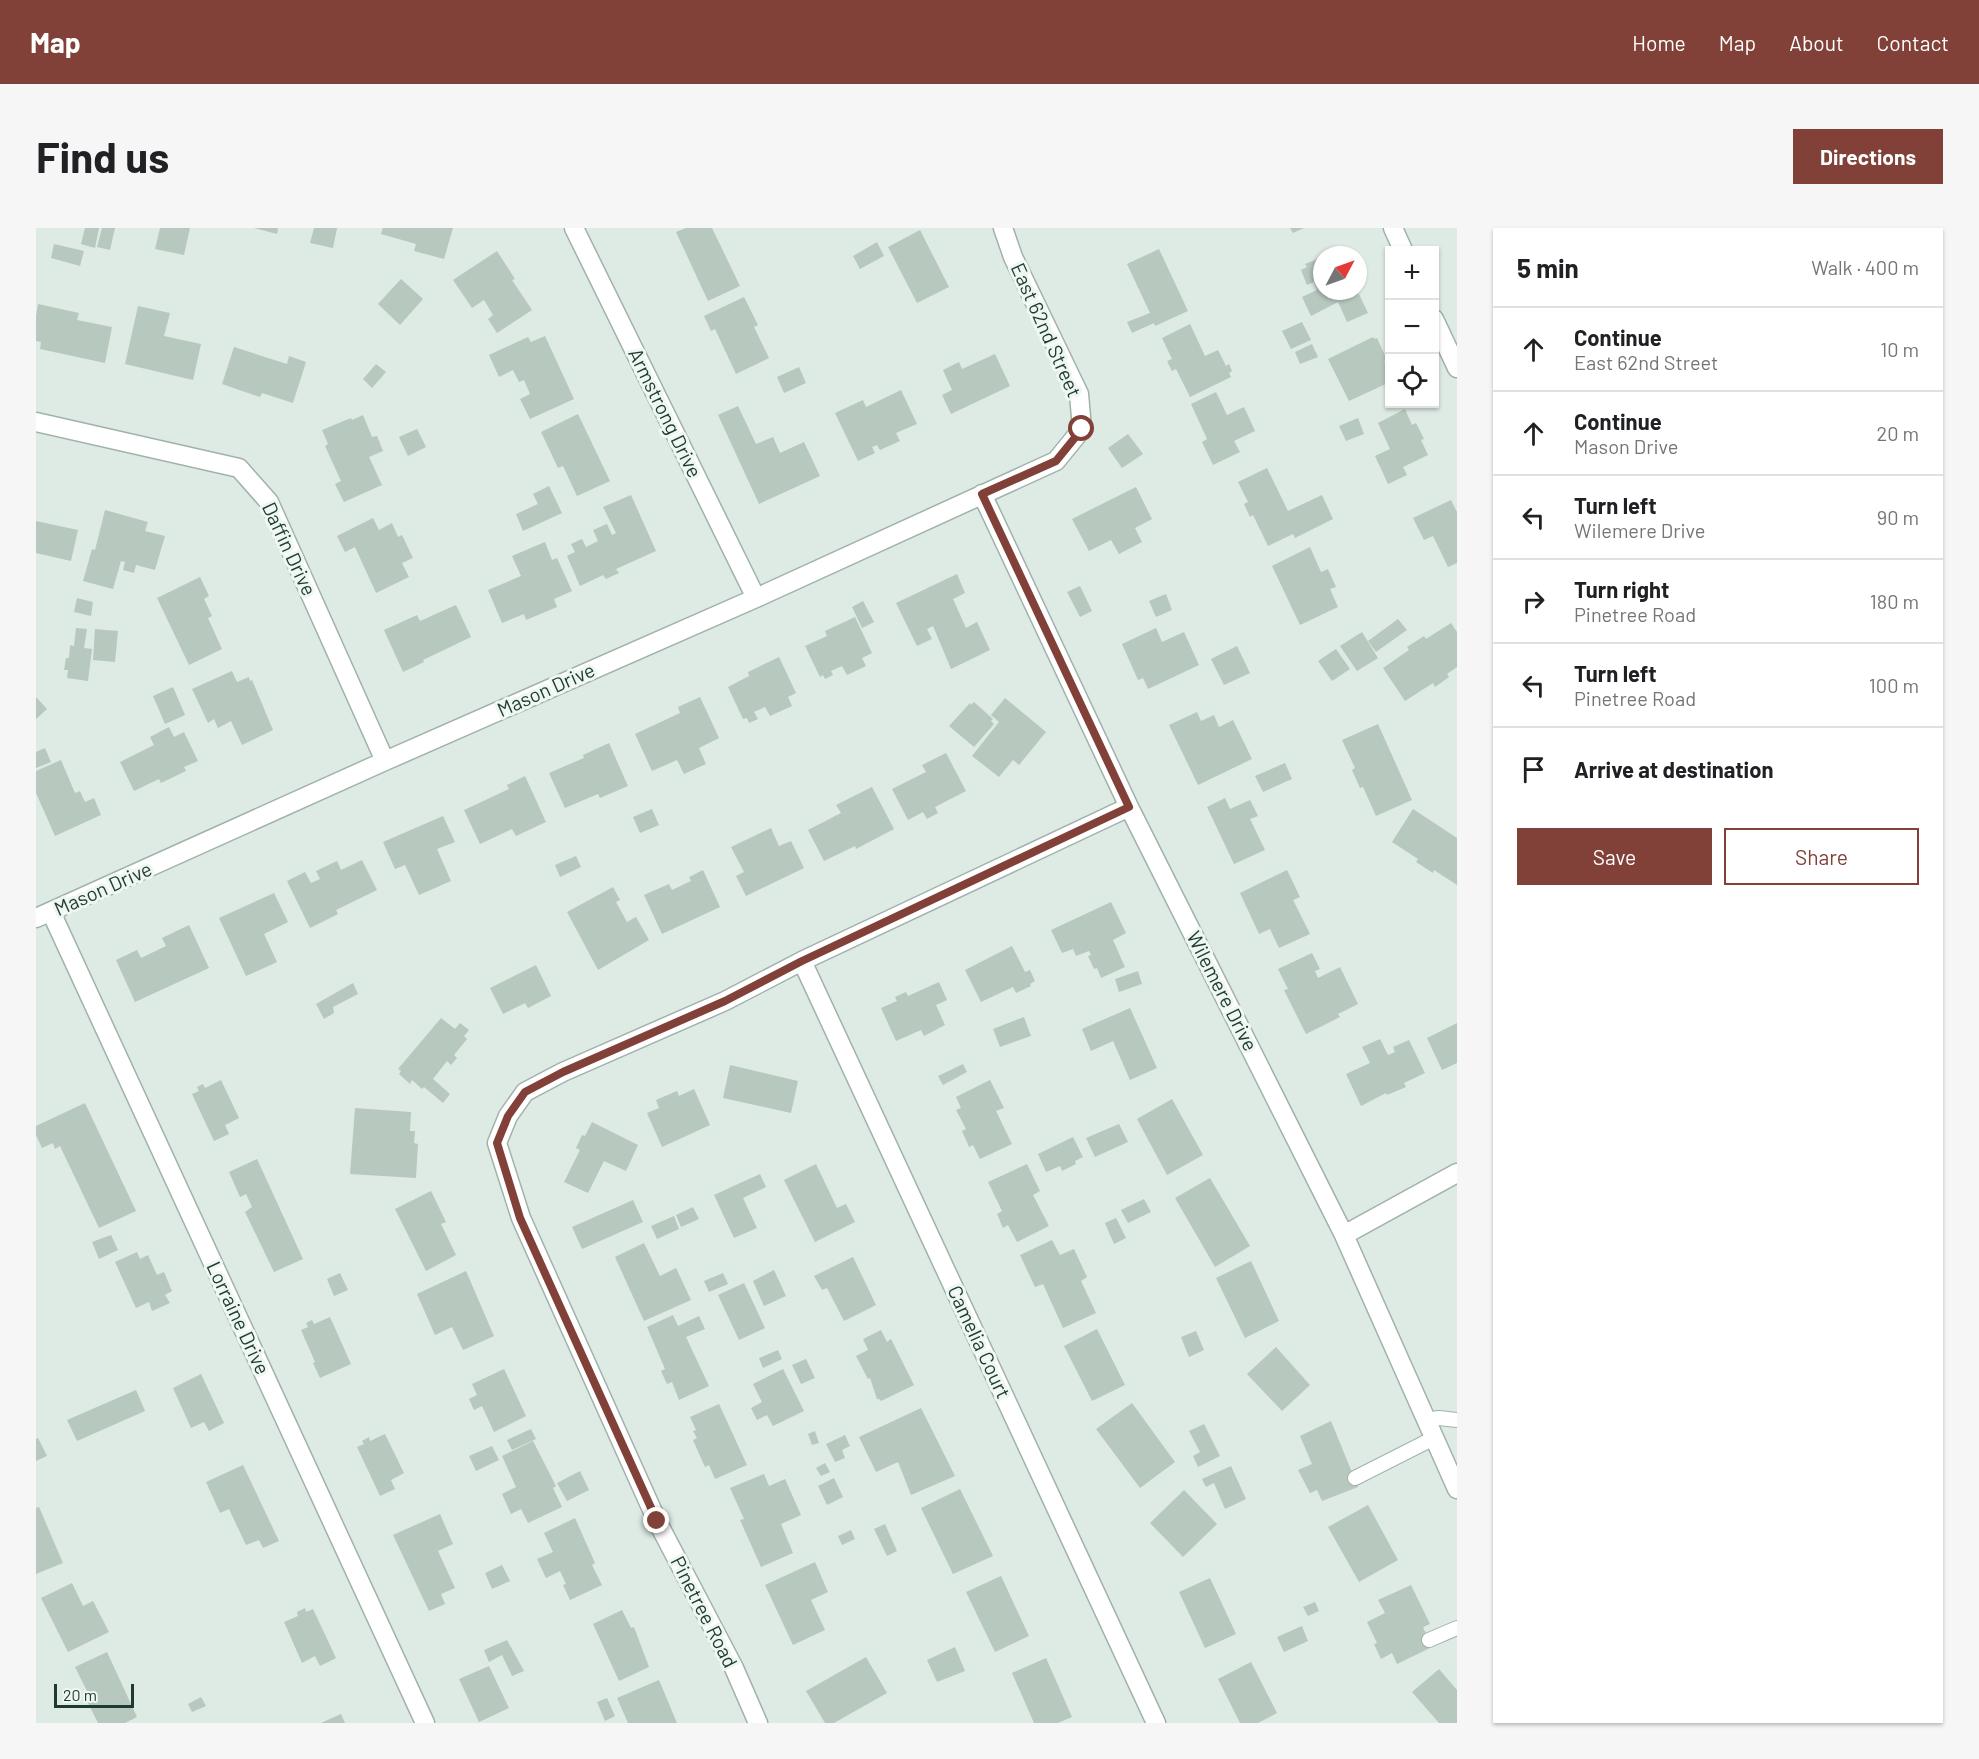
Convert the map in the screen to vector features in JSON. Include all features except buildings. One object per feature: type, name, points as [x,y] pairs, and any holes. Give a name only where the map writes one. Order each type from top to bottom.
[{"type":"street","name":"Armstrong Drive","points":[[574,228],[756,598]]},
{"type":"street","name":"East 62nd Street","points":[[1003,228],[1079,394],[1082,429],[1056,461]]},
{"type":"street","points":[[1393,228],[1401,246]]},
{"type":"street","points":[[1439,330],[1457,368]]},
{"type":"street","name":"Daffin Drive","points":[[36,422],[239,468],[269,502],[385,761]]},
{"type":"street","name":"Mason Drive","points":[[44,915],[385,761],[756,598],[1056,461]]},
{"type":"street","name":"Wilemere Drive","points":[[982,494],[1129,807],[1344,1235],[1456,1486]]},
{"type":"street","name":"Pinetree Road","points":[[758,1723],[734,1668],[657,1521],[520,1218],[497,1143],[508,1116],[525,1092],[563,1072],[725,1001],[802,961],[1129,807]]},
{"type":"street","name":"Lorraine Drive","points":[[44,915],[425,1723]]},
{"type":"street","name":"Camelia Court","points":[[802,961],[1156,1723]]},
{"type":"street","points":[[1344,1235],[1457,1173]]},
{"type":"lane","points":[[1426,1420],[1439,1418],[1457,1420]]},
{"type":"lane","points":[[1355,1478],[1434,1438]]},
{"type":"lane","points":[[1429,1640],[1457,1629]]},
{"type":"route","points":[[657,1521],[520,1218],[497,1143],[508,1116],[525,1092],[563,1072],[725,1001],[802,961],[1129,807],[982,494],[1056,461],[1082,429]]}]
